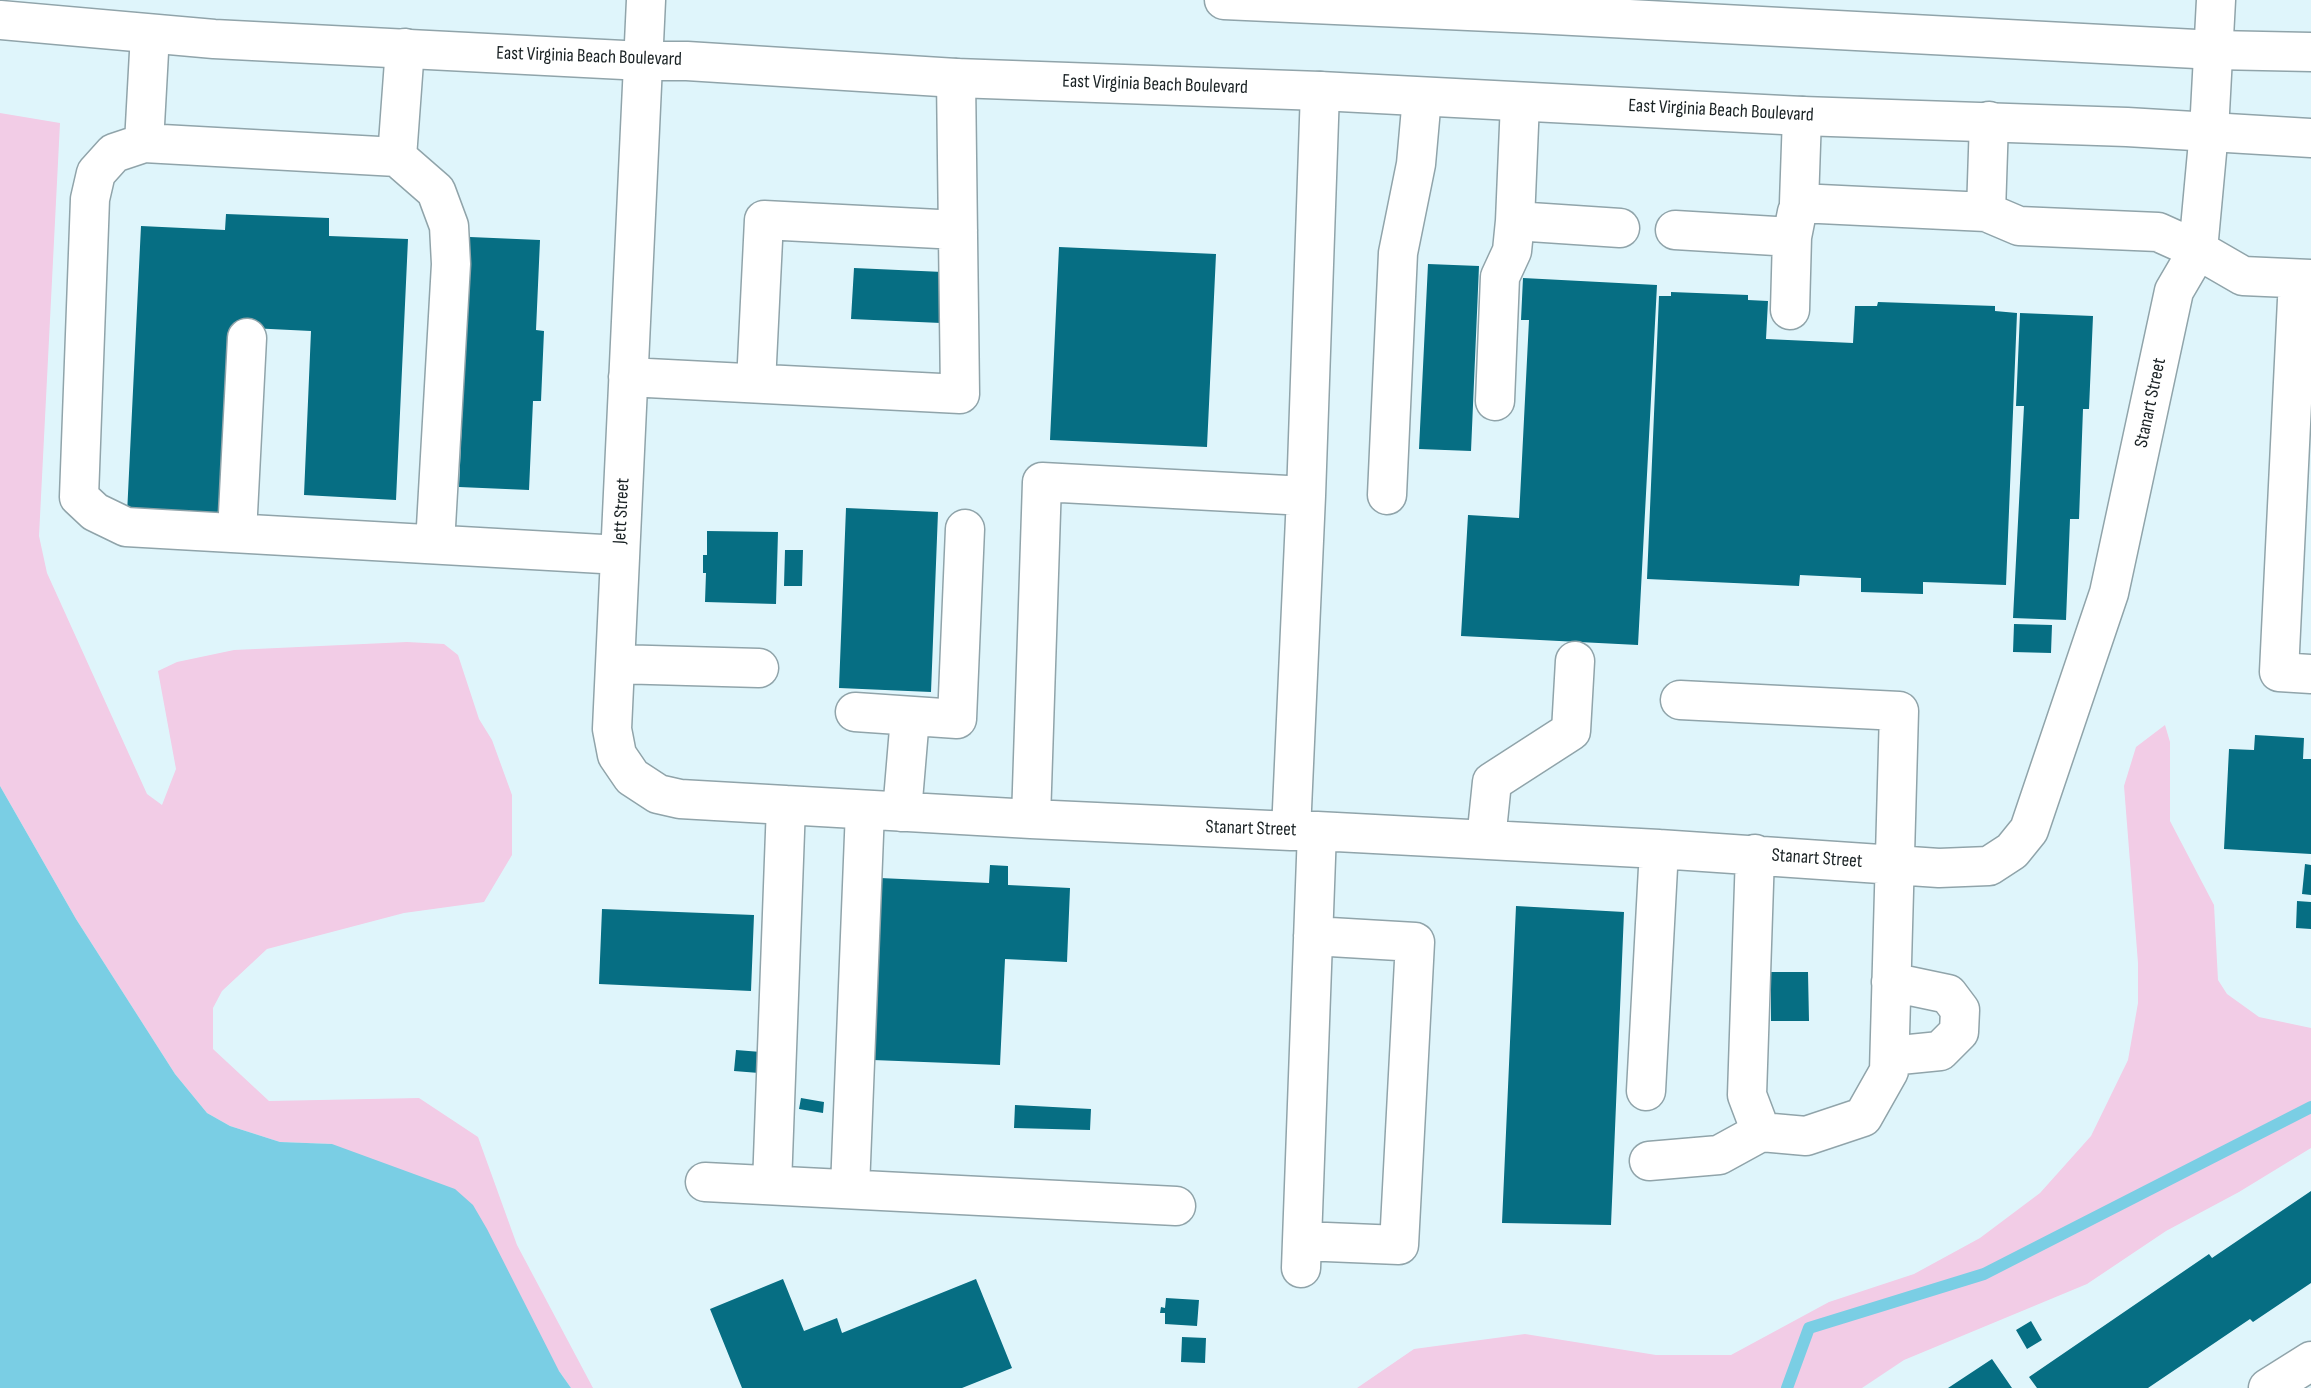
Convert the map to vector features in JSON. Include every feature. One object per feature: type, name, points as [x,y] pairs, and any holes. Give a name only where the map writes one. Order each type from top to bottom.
[{"type":"main road","name":"Jett Street","points":[[646,0],[612,729],[617,755],[632,777],[658,794],[680,799],[884,811]]},
{"type":"main road","points":[[1224,0],[1535,7],[2215,50],[2311,52]]},
{"type":"main road","name":"Stanart Street","points":[[884,811],[1755,854],[1939,867],[1989,866],[2012,851],[2029,830],[2109,593],[2174,291],[2198,250],[2217,0]]},
{"type":"main road","name":"East Virginia Beach Boulevard","points":[[0,20],[149,34],[643,61],[687,61],[956,78],[1320,91],[1802,116],[2209,131],[2311,138]]},
{"type":"main road","points":[[144,143],[149,34]]},
{"type":"main road","points":[[397,157],[404,48]]},
{"type":"main road","points":[[628,377],[960,394],[956,78]]},
{"type":"main road","points":[[1313,936],[1415,942],[1399,1245],[1301,1254],[1313,936],[1304,831],[1306,496],[1320,91]]},
{"type":"main road","points":[[1387,495],[1398,253],[1416,164],[1422,97]]},
{"type":"main road","points":[[1495,401],[1500,277],[1512,251],[1520,102]]},
{"type":"main road","points":[[1790,310],[1802,116]]},
{"type":"main road","points":[[1986,212],[1989,121]]},
{"type":"main road","points":[[435,544],[451,264],[449,226],[436,191],[397,157],[144,143],[114,153],[96,173],[90,200],[79,497],[95,512],[126,527],[620,555]]},
{"type":"main road","points":[[1675,230],[1796,220],[1986,212],[2019,226],[2158,232],[2198,250],[2243,276],[2304,279],[2279,671],[2311,674]]},
{"type":"main road","points":[[756,383],[764,220],[958,230]]},
{"type":"main road","points":[[1515,221],[1620,228]]},
{"type":"main road","points":[[237,533],[247,338]]},
{"type":"main road","points":[[1031,819],[1042,482],[1306,496]]},
{"type":"main road","points":[[855,712],[957,719],[965,528]]},
{"type":"main road","points":[[1486,840],[1492,782],[1571,731],[1575,661]]},
{"type":"main road","points":[[615,664],[758,668]]},
{"type":"main road","points":[[1649,1161],[1719,1155],[1761,1132],[1806,1136],[1863,1117],[1889,1071],[1899,711],[1681,700]]},
{"type":"main road","points":[[850,1188],[884,811],[910,717]]},
{"type":"main road","points":[[772,1185],[786,805]]},
{"type":"main road","points":[[1646,1091],[1659,849]]},
{"type":"main road","points":[[1755,854],[1747,1095],[1761,1132]]},
{"type":"main road","points":[[1890,1056],[1940,1051],[1959,1032],[1960,1010],[1948,994],[1891,982]]},
{"type":"main road","points":[[705,1182],[1176,1206]]},
{"type":"main road","points":[[2268,1388],[2311,1361]]},
{"type":"shaded area","points":[[0,113],[60,123],[39,536],[47,573],[147,794],[162,805],[176,769],[158,671],[177,662],[234,650],[407,642],[444,644],[458,655],[479,719],[492,740],[512,795],[512,855],[484,902],[404,913],[267,949],[222,991],[213,1008],[213,1049],[269,1101],[419,1098],[478,1137],[517,1245],[593,1388],[571,1388],[559,1371],[332,1144],[280,1142],[230,1126],[207,1113],[175,1074],[76,919],[0,786]]},
{"type":"shaded area","points":[[2165,725],[2170,742],[2170,821],[2214,905],[2218,980],[2227,994],[2259,1017],[2311,1028],[2311,1148],[2239,1192],[2166,1231],[2087,1284],[1904,1360],[1862,1388],[1357,1388],[1414,1349],[1525,1334],[1656,1355],[1731,1355],[1829,1302],[1914,1274],[1980,1238],[2040,1193],[2091,1136],[2128,1060],[2138,1003],[2138,963],[2124,786],[2136,747]]},
{"type":"water","points":[[0,786],[76,919],[175,1074],[207,1113],[230,1126],[280,1142],[332,1144],[455,1189],[473,1205],[487,1229],[559,1371],[571,1388],[0,1388]]},
{"type":"building","points":[[226,214],[329,218],[329,236],[408,239],[396,500],[304,495],[311,331],[230,327],[222,519],[127,514],[141,226],[225,230]]},
{"type":"building","points":[[470,237],[540,240],[536,330],[544,331],[541,401],[533,401],[529,490],[459,487]]},
{"type":"building","points":[[1059,247],[1216,254],[1207,447],[1050,440]]},
{"type":"building","points":[[1428,264],[1479,266],[1471,451],[1419,449]]},
{"type":"building","points":[[854,268],[943,272],[941,323],[851,319]]},
{"type":"building","points":[[1523,278],[1657,285],[1638,645],[1461,636],[1468,515],[1519,518],[1529,320],[1521,320]]},
{"type":"building","points":[[1671,292],[1748,295],[1748,300],[1768,301],[1766,339],[1853,343],[1855,306],[1877,306],[1878,302],[1995,306],[1995,311],[2017,313],[2006,585],[1923,582],[1923,594],[1861,592],[1861,578],[1800,575],[1799,586],[1647,579],[1659,296],[1671,296]]},
{"type":"building","points":[[2020,313],[2093,316],[2089,409],[2083,409],[2079,519],[2070,519],[2066,620],[2013,618],[2024,406],[2016,406]]},
{"type":"building","points":[[846,508],[938,512],[931,692],[839,688]]},
{"type":"building","points":[[707,531],[778,532],[776,604],[705,602],[706,573],[703,573],[703,555],[707,555]]},
{"type":"building","points":[[785,550],[803,550],[802,586],[784,586]]},
{"type":"building","points":[[2014,624],[2052,625],[2051,653],[2013,652]]},
{"type":"building","points":[[2255,735],[2304,738],[2303,759],[2311,759],[2311,854],[2224,849],[2229,749],[2254,750]]},
{"type":"building","points":[[2305,864],[2311,865],[2311,895],[2302,894]]},
{"type":"building","points":[[990,865],[1008,866],[1008,885],[1070,888],[1067,962],[1005,959],[1000,1065],[873,1060],[880,878],[989,883]]},
{"type":"building","points":[[2297,901],[2311,902],[2311,929],[2296,928]]},
{"type":"building","points":[[1516,906],[1624,912],[1611,1225],[1502,1223]]},
{"type":"building","points":[[602,909],[754,915],[751,991],[599,984]]},
{"type":"building","points":[[1771,972],[1808,972],[1809,1021],[1771,1021]]},
{"type":"building","points":[[736,1050],[761,1052],[759,1073],[734,1071]]},
{"type":"building","points":[[801,1098],[824,1102],[823,1113],[799,1109]]},
{"type":"building","points":[[1015,1105],[1091,1109],[1090,1130],[1014,1128]]},
{"type":"building","points":[[2311,1191],[2311,1283],[2253,1322],[2250,1319],[2148,1388],[2037,1388],[2029,1377],[2209,1254],[2212,1258]]},
{"type":"building","points":[[783,1279],[804,1331],[837,1318],[842,1333],[976,1279],[1012,1368],[962,1388],[742,1388],[710,1309]]},
{"type":"building","points":[[1166,1298],[1199,1300],[1197,1326],[1165,1324],[1165,1313],[1160,1313],[1161,1307],[1165,1308]]},
{"type":"building","points":[[2031,1321],[2042,1340],[2027,1349],[2016,1330]]},
{"type":"building","points":[[1182,1337],[1206,1338],[1205,1363],[1181,1362]]},
{"type":"building","points":[[1992,1359],[2012,1388],[1948,1388]]},
{"type":"waterway","points":[[1787,1388],[1809,1328],[1984,1274],[2311,1107]]}]
